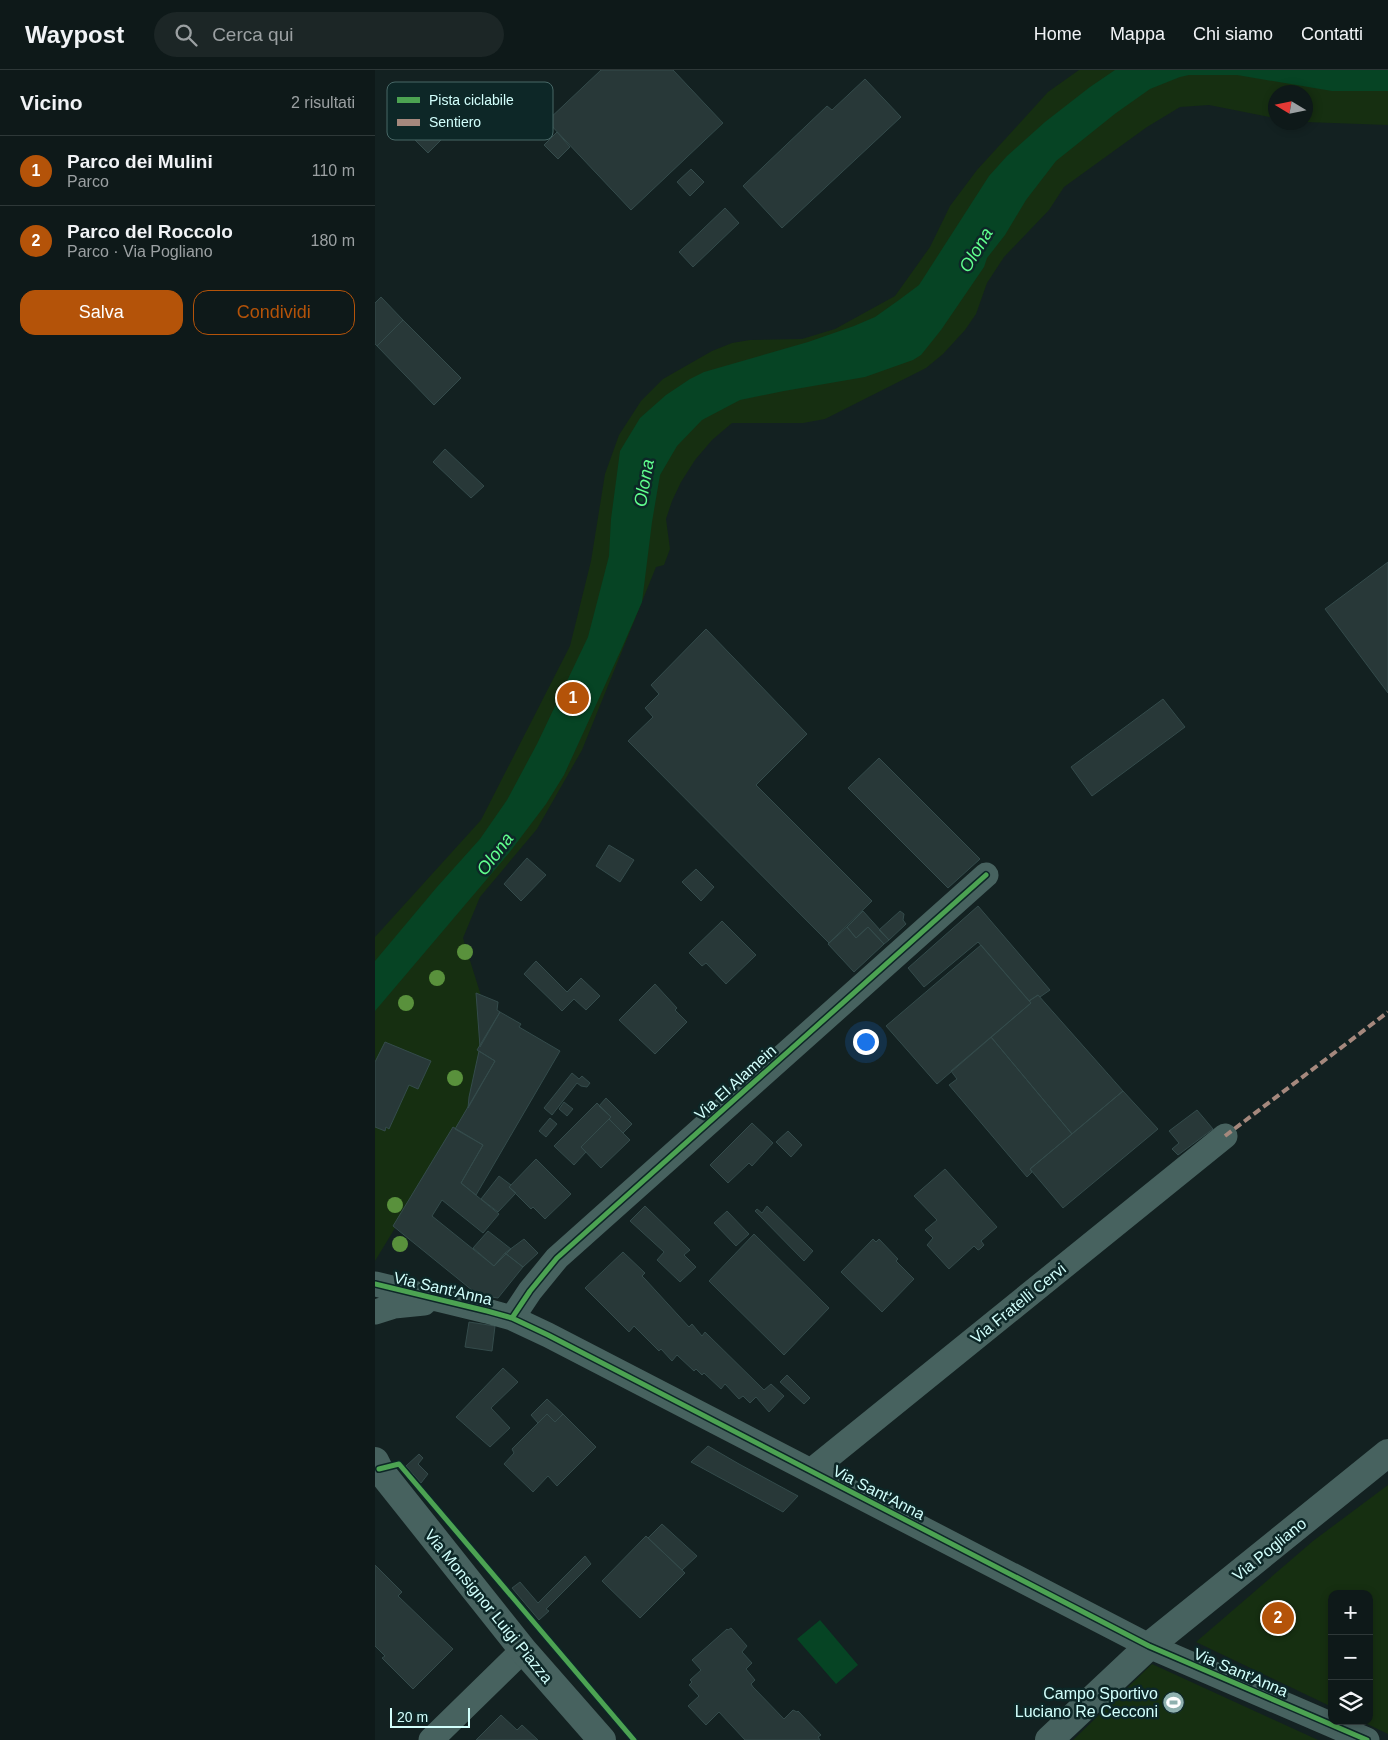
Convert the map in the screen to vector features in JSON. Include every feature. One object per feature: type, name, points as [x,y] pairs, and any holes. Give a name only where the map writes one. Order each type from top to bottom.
[{"type":"street","name":"Via El Alamein","points":[[512,1318],[557,1258],[986,875]]},
{"type":"street","name":"Via Fratelli Cervi","points":[[811,1471],[1225,1136]]},
{"type":"street","name":"Via Sant'Anna","points":[[375,1284],[512,1318],[1149,1646],[1367,1740]]},
{"type":"street","name":"Via Sant'Anna","points":[[375,1312],[394,1306],[423,1303],[458,1305]]},
{"type":"street","name":"Via Pogliano","points":[[1049,1740],[1149,1646],[1388,1453]]},
{"type":"street","name":"Via Monsignor Luigi Piazza","points":[[376,1465],[523,1650],[602,1740]]},
{"type":"street","points":[[431,1740],[523,1650]]},
{"type":"shaded area","points":[[1079,70],[1388,70],[1388,125],[1313,122],[1313,85],[1268,85],[1268,117],[1209,105],[1180,107],[1147,127],[1064,187],[1049,210],[1004,257],[987,283],[976,314],[965,330],[943,354],[926,368],[825,419],[803,423],[732,423],[712,440],[695,460],[672,501],[666,519],[670,549],[664,565],[656,567],[582,750],[537,829],[480,897],[463,938],[482,999],[480,1047],[468,1108],[375,1261],[375,937],[481,820],[570,646],[591,561],[605,474],[619,435],[641,401],[663,379],[712,351],[732,343],[750,340],[802,339],[835,329],[895,296],[930,247],[950,206],[977,170],[1048,92]]},
{"type":"shaded area","points":[[1388,1485],[1388,1734],[1369,1725],[1373,1725],[1373,1590],[1328,1590],[1328,1705],[1196,1642],[1313,1541]]},
{"type":"shaded area","name":"Campo Sportivo Luciano Re Cecconi","points":[[1152,1664],[1318,1740],[1073,1740]]},
{"type":"water","name":"Olona","points":[[1115,70],[1388,70],[1388,91],[1332,91],[1313,88],[1313,85],[1296,85],[1237,75],[1189,75],[1150,89],[1116,113],[1056,161],[1026,200],[1005,235],[987,258],[984,267],[941,330],[921,355],[913,360],[865,377],[740,400],[702,420],[677,446],[660,475],[642,602],[564,775],[546,804],[509,853],[375,1011],[375,961],[480,839],[507,800],[537,744],[588,637],[609,556],[611,519],[620,451],[640,418],[666,395],[704,372],[808,342],[854,326],[875,317],[899,300],[919,285],[989,176],[1007,156],[1045,122]]},
{"type":"water","points":[[820,1620],[858,1665],[836,1684],[797,1639]]},
{"type":"building","points":[[601,70],[673,70],[723,123],[631,210],[553,127],[553,115]]},
{"type":"building","points":[[865,79],[901,117],[782,228],[743,186],[827,106],[832,110]]},
{"type":"building","points":[[557,132],[570,147],[558,159],[544,145],[549,140],[553,140],[553,136]]},
{"type":"building","points":[[415,140],[441,140],[428,153]]},
{"type":"building","points":[[691,169],[704,182],[690,196],[677,182]]},
{"type":"building","points":[[725,208],[739,223],[693,267],[679,252]]},
{"type":"building","points":[[381,297],[403,320],[377,346],[375,344],[375,303]]},
{"type":"building","points":[[403,320],[461,378],[434,405],[377,346]]},
{"type":"building","points":[[445,449],[484,486],[471,498],[433,462]]},
{"type":"building","points":[[1388,562],[1388,693],[1325,609]]},
{"type":"building","points":[[706,629],[807,734],[756,785],[872,901],[829,943],[628,741],[653,717],[645,708],[659,694],[651,685]]},
{"type":"building","points":[[1163,699],[1185,727],[1092,796],[1071,767]]},
{"type":"building","points":[[879,758],[980,859],[948,888],[848,788]]},
{"type":"building","points":[[609,845],[634,860],[620,882],[596,866]]},
{"type":"building","points":[[527,858],[546,875],[521,901],[504,884]]},
{"type":"building","points":[[696,869],[714,887],[701,901],[682,882]]},
{"type":"building","points":[[978,906],[1050,990],[1040,997],[1038,995],[1029,1001],[978,942],[924,987],[908,968]]},
{"type":"building","points":[[863,911],[889,940],[884,944],[868,927],[856,938],[847,927]]},
{"type":"building","points":[[900,911],[904,914],[903,920],[906,924],[889,940],[879,930]]},
{"type":"building","points":[[722,921],[756,955],[726,984],[706,963],[702,966],[689,953]]},
{"type":"building","points":[[847,927],[856,938],[868,927],[884,944],[854,972],[828,944]]},
{"type":"building","points":[[981,945],[1031,1003],[937,1084],[886,1026]]},
{"type":"building","points":[[536,961],[567,992],[581,978],[600,996],[586,1010],[574,999],[562,1011],[524,974]]},
{"type":"building","points":[[655,984],[687,1022],[655,1054],[619,1020]]},
{"type":"building","points":[[476,993],[498,1002],[497,1010],[500,1012],[480,1047]]},
{"type":"building","points":[[1038,995],[1123,1091],[1072,1134],[991,1037],[1031,1003],[1029,1001]]},
{"type":"building","points":[[500,1012],[521,1024],[519,1027],[560,1051],[476,1195],[461,1183],[483,1145],[455,1129],[495,1061],[477,1050]]},
{"type":"building","points":[[991,1037],[1072,1134],[1030,1169],[1032,1172],[1027,1177],[949,1085],[957,1079],[951,1071]]},
{"type":"building","points":[[385,1042],[431,1061],[418,1089],[409,1085],[389,1129],[386,1127],[385,1131],[375,1127],[375,1062]]},
{"type":"building","points":[[479,1051],[495,1061],[468,1108],[469,1097]]},
{"type":"building","points":[[572,1073],[579,1079],[582,1076],[590,1083],[587,1087],[577,1083],[552,1115],[544,1108]]},
{"type":"building","points":[[1123,1091],[1158,1129],[1063,1208],[1030,1169]]},
{"type":"building","points":[[606,1098],[632,1124],[623,1133],[609,1119],[611,1117],[599,1106]]},
{"type":"building","points":[[564,1102],[573,1109],[567,1116],[559,1109]]},
{"type":"building","points":[[597,1103],[611,1117],[581,1147],[586,1152],[574,1165],[554,1146]]},
{"type":"building","points":[[1197,1110],[1213,1129],[1178,1155],[1172,1149],[1179,1143],[1169,1131]]},
{"type":"building","points":[[550,1118],[557,1124],[546,1137],[539,1131]]},
{"type":"building","points":[[609,1119],[630,1140],[601,1168],[581,1147]]},
{"type":"building","points":[[752,1123],[773,1143],[752,1166],[749,1163],[728,1183],[710,1165]]},
{"type":"building","points":[[453,1127],[483,1145],[461,1183],[499,1214],[483,1233],[442,1200],[432,1216],[494,1266],[505,1253],[523,1267],[498,1298],[478,1295],[393,1226]]},
{"type":"building","points":[[788,1131],[802,1145],[791,1157],[776,1142]]},
{"type":"building","points":[[536,1159],[571,1194],[545,1219],[533,1207],[531,1209],[509,1187]]},
{"type":"building","points":[[945,1169],[997,1227],[981,1241],[984,1245],[980,1249],[978,1250],[974,1246],[949,1269],[927,1245],[933,1238],[925,1230],[937,1220],[914,1196]]},
{"type":"building","points":[[499,1176],[511,1185],[509,1187],[516,1193],[498,1212],[481,1199]]},
{"type":"building","points":[[645,1206],[690,1250],[684,1255],[696,1267],[680,1282],[657,1260],[664,1252],[630,1221]]},
{"type":"building","points":[[767,1206],[813,1251],[804,1261],[755,1211],[757,1209],[762,1213]]},
{"type":"building","points":[[727,1211],[749,1234],[736,1246],[714,1223]]},
{"type":"building","points":[[488,1231],[511,1249],[494,1266],[473,1248]]},
{"type":"building","points":[[754,1234],[829,1308],[784,1355],[709,1281]]},
{"type":"building","points":[[524,1239],[538,1253],[523,1267],[505,1253]]},
{"type":"building","points":[[873,1239],[876,1242],[879,1239],[898,1259],[896,1261],[914,1279],[882,1312],[841,1272]]},
{"type":"building","points":[[623,1252],[645,1273],[642,1276],[689,1327],[692,1324],[702,1336],[705,1332],[764,1390],[771,1384],[784,1396],[769,1412],[756,1397],[750,1403],[743,1396],[739,1399],[725,1384],[721,1389],[704,1373],[702,1375],[696,1369],[694,1371],[677,1355],[672,1361],[634,1326],[629,1332],[585,1288]]},
{"type":"building","points":[[469,1322],[495,1326],[492,1351],[465,1347]]},
{"type":"building","points":[[503,1368],[518,1382],[491,1408],[510,1428],[490,1447],[456,1417]]},
{"type":"building","points":[[787,1375],[810,1398],[804,1404],[780,1382]]},
{"type":"building","points":[[547,1399],[563,1414],[555,1422],[547,1414],[538,1423],[531,1415]]},
{"type":"building","points":[[547,1414],[555,1422],[563,1414],[596,1447],[557,1486],[548,1476],[533,1492],[504,1464],[514,1453],[512,1449]]},
{"type":"building","points":[[708,1446],[798,1496],[783,1512],[691,1462]]},
{"type":"building","points":[[419,1454],[423,1458],[418,1464],[428,1474],[421,1483],[406,1466]]},
{"type":"building","points":[[662,1524],[697,1556],[682,1570],[648,1538]]},
{"type":"building","points":[[646,1536],[685,1573],[640,1618],[602,1581]]},
{"type":"building","points":[[585,1556],[591,1564],[546,1609],[549,1611],[539,1620],[512,1588],[520,1582],[538,1603]]},
{"type":"building","points":[[375,1565],[402,1592],[398,1596],[453,1649],[413,1689],[382,1658],[385,1656],[375,1646]]},
{"type":"building","points":[[731,1628],[747,1646],[742,1652],[752,1663],[746,1669],[755,1680],[751,1684],[753,1687],[784,1719],[793,1710],[798,1711],[821,1735],[818,1737],[820,1740],[745,1740],[719,1712],[706,1725],[688,1706],[699,1696],[689,1685],[692,1682],[690,1680],[701,1670],[692,1660],[727,1629]]},
{"type":"building","points":[[501,1715],[517,1730],[522,1725],[538,1740],[476,1740]]},
{"type":"marked path","points":[[1225,1136],[1388,1012]]},
{"type":"cycle path","points":[[512,1318],[530,1291],[557,1258],[986,875]]},
{"type":"cycle path","points":[[375,1284],[512,1318],[1149,1646],[1367,1740]]},
{"type":"cycle path","points":[[379,1469],[399,1464],[634,1740]]},
{"type":"place","name":"Parco dei Mulini","points":[[573,698]]},
{"type":"place","name":"Parco del Roccolo","points":[[1278,1618]]},
{"type":"place","name":"Campo Sportivo Luciano Re Cecconi","points":[[1174,1702]]}]
